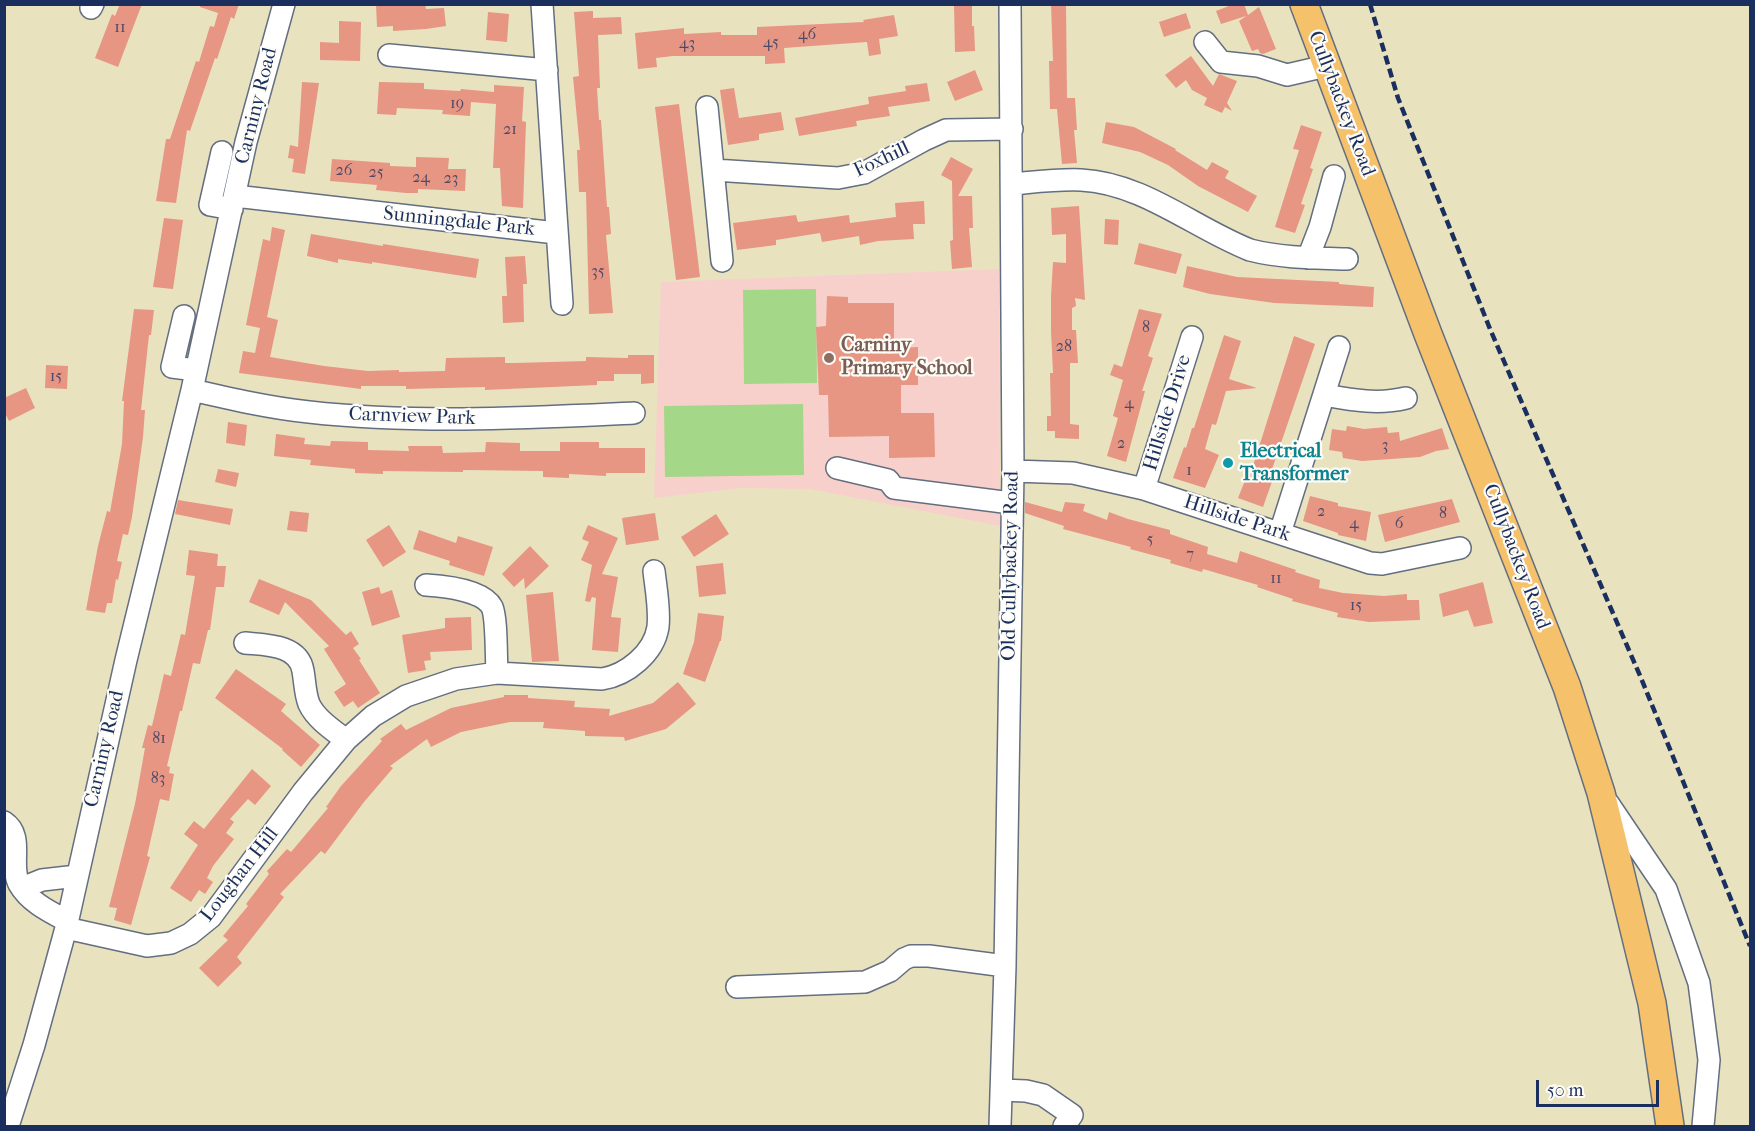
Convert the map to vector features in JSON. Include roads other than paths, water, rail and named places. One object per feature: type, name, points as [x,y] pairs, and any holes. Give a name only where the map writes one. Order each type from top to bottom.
[{"type":"main road","name":"Cullybackey Road","points":[[1304,4],[1428,334],[1567,687],[1600,793],[1652,1003],[1670,1126]]},
{"type":"street","name":"Carniny Road","points":[[8,1126],[34,1045],[66,925],[126,660],[194,380],[246,142],[284,4]]},
{"type":"street","name":"Sunningdale Park","points":[[234,202],[556,233],[542,4]]},
{"type":"street","name":"Old Cullybackey Road","points":[[1000,1126],[1005,966],[1013,471],[1010,4]]},
{"type":"street","points":[[1205,42],[1221,62],[1258,66],[1287,75],[1326,66]]},
{"type":"street","points":[[389,55],[547,70]]},
{"type":"street","points":[[707,107],[722,261]]},
{"type":"street","name":"Foxhill","points":[[714,170],[838,178],[864,173],[946,130],[1012,129]]},
{"type":"street","name":"Carniny Road","points":[[222,152],[210,205],[234,202]]},
{"type":"street","points":[[1308,258],[1320,227],[1334,176]]},
{"type":"street","points":[[1012,184],[1080,180],[1116,186],[1137,193],[1250,250],[1308,258],[1347,259]]},
{"type":"street","points":[[556,233],[561,304]]},
{"type":"street","points":[[184,316],[172,367],[194,380]]},
{"type":"street","name":"Hillside Drive","points":[[1144,489],[1192,338]]},
{"type":"street","points":[[1280,533],[1338,347]]},
{"type":"street","name":"Carnview Park","points":[[194,380],[264,406],[354,416],[493,419],[634,413]]},
{"type":"street","points":[[1324,395],[1372,402],[1406,398]]},
{"type":"street","points":[[837,468],[888,480],[894,488],[1011,503]]},
{"type":"street","name":"Hillside Park","points":[[1013,471],[1073,473],[1144,489],[1376,564],[1460,548]]},
{"type":"street","name":"Loughan Hill","points":[[22,888],[35,902],[66,925],[152,946],[171,943],[190,934],[211,917],[303,792],[346,740],[373,716],[406,696],[456,679],[497,673],[596,679],[608,678],[628,669],[643,656],[651,645],[658,628],[654,571]]},
{"type":"street","points":[[426,585],[449,587],[480,596],[489,603],[494,614],[497,673]]},
{"type":"street","points":[[244,643],[282,648],[296,657],[303,667],[307,698],[311,707],[346,740]]},
{"type":"street","points":[[1600,793],[1666,889],[1699,983],[1709,1060],[1703,1126]]},
{"type":"street","points":[[4,822],[14,832],[15,866],[22,888],[42,880],[77,876]]},
{"type":"street","points":[[737,987],[865,982],[890,971],[911,956],[1005,966]]},
{"type":"street","points":[[1000,1090],[1026,1091],[1043,1095],[1072,1115],[1064,1126]]},
{"type":"railway","points":[[1370,4],[1398,98],[1490,329],[1641,678],[1750,946]]},
{"type":"place","name":"Carniny Primary School","points":[[829,358]]},
{"type":"place","name":"Electrical Transformer","points":[[1228,463]]}]
